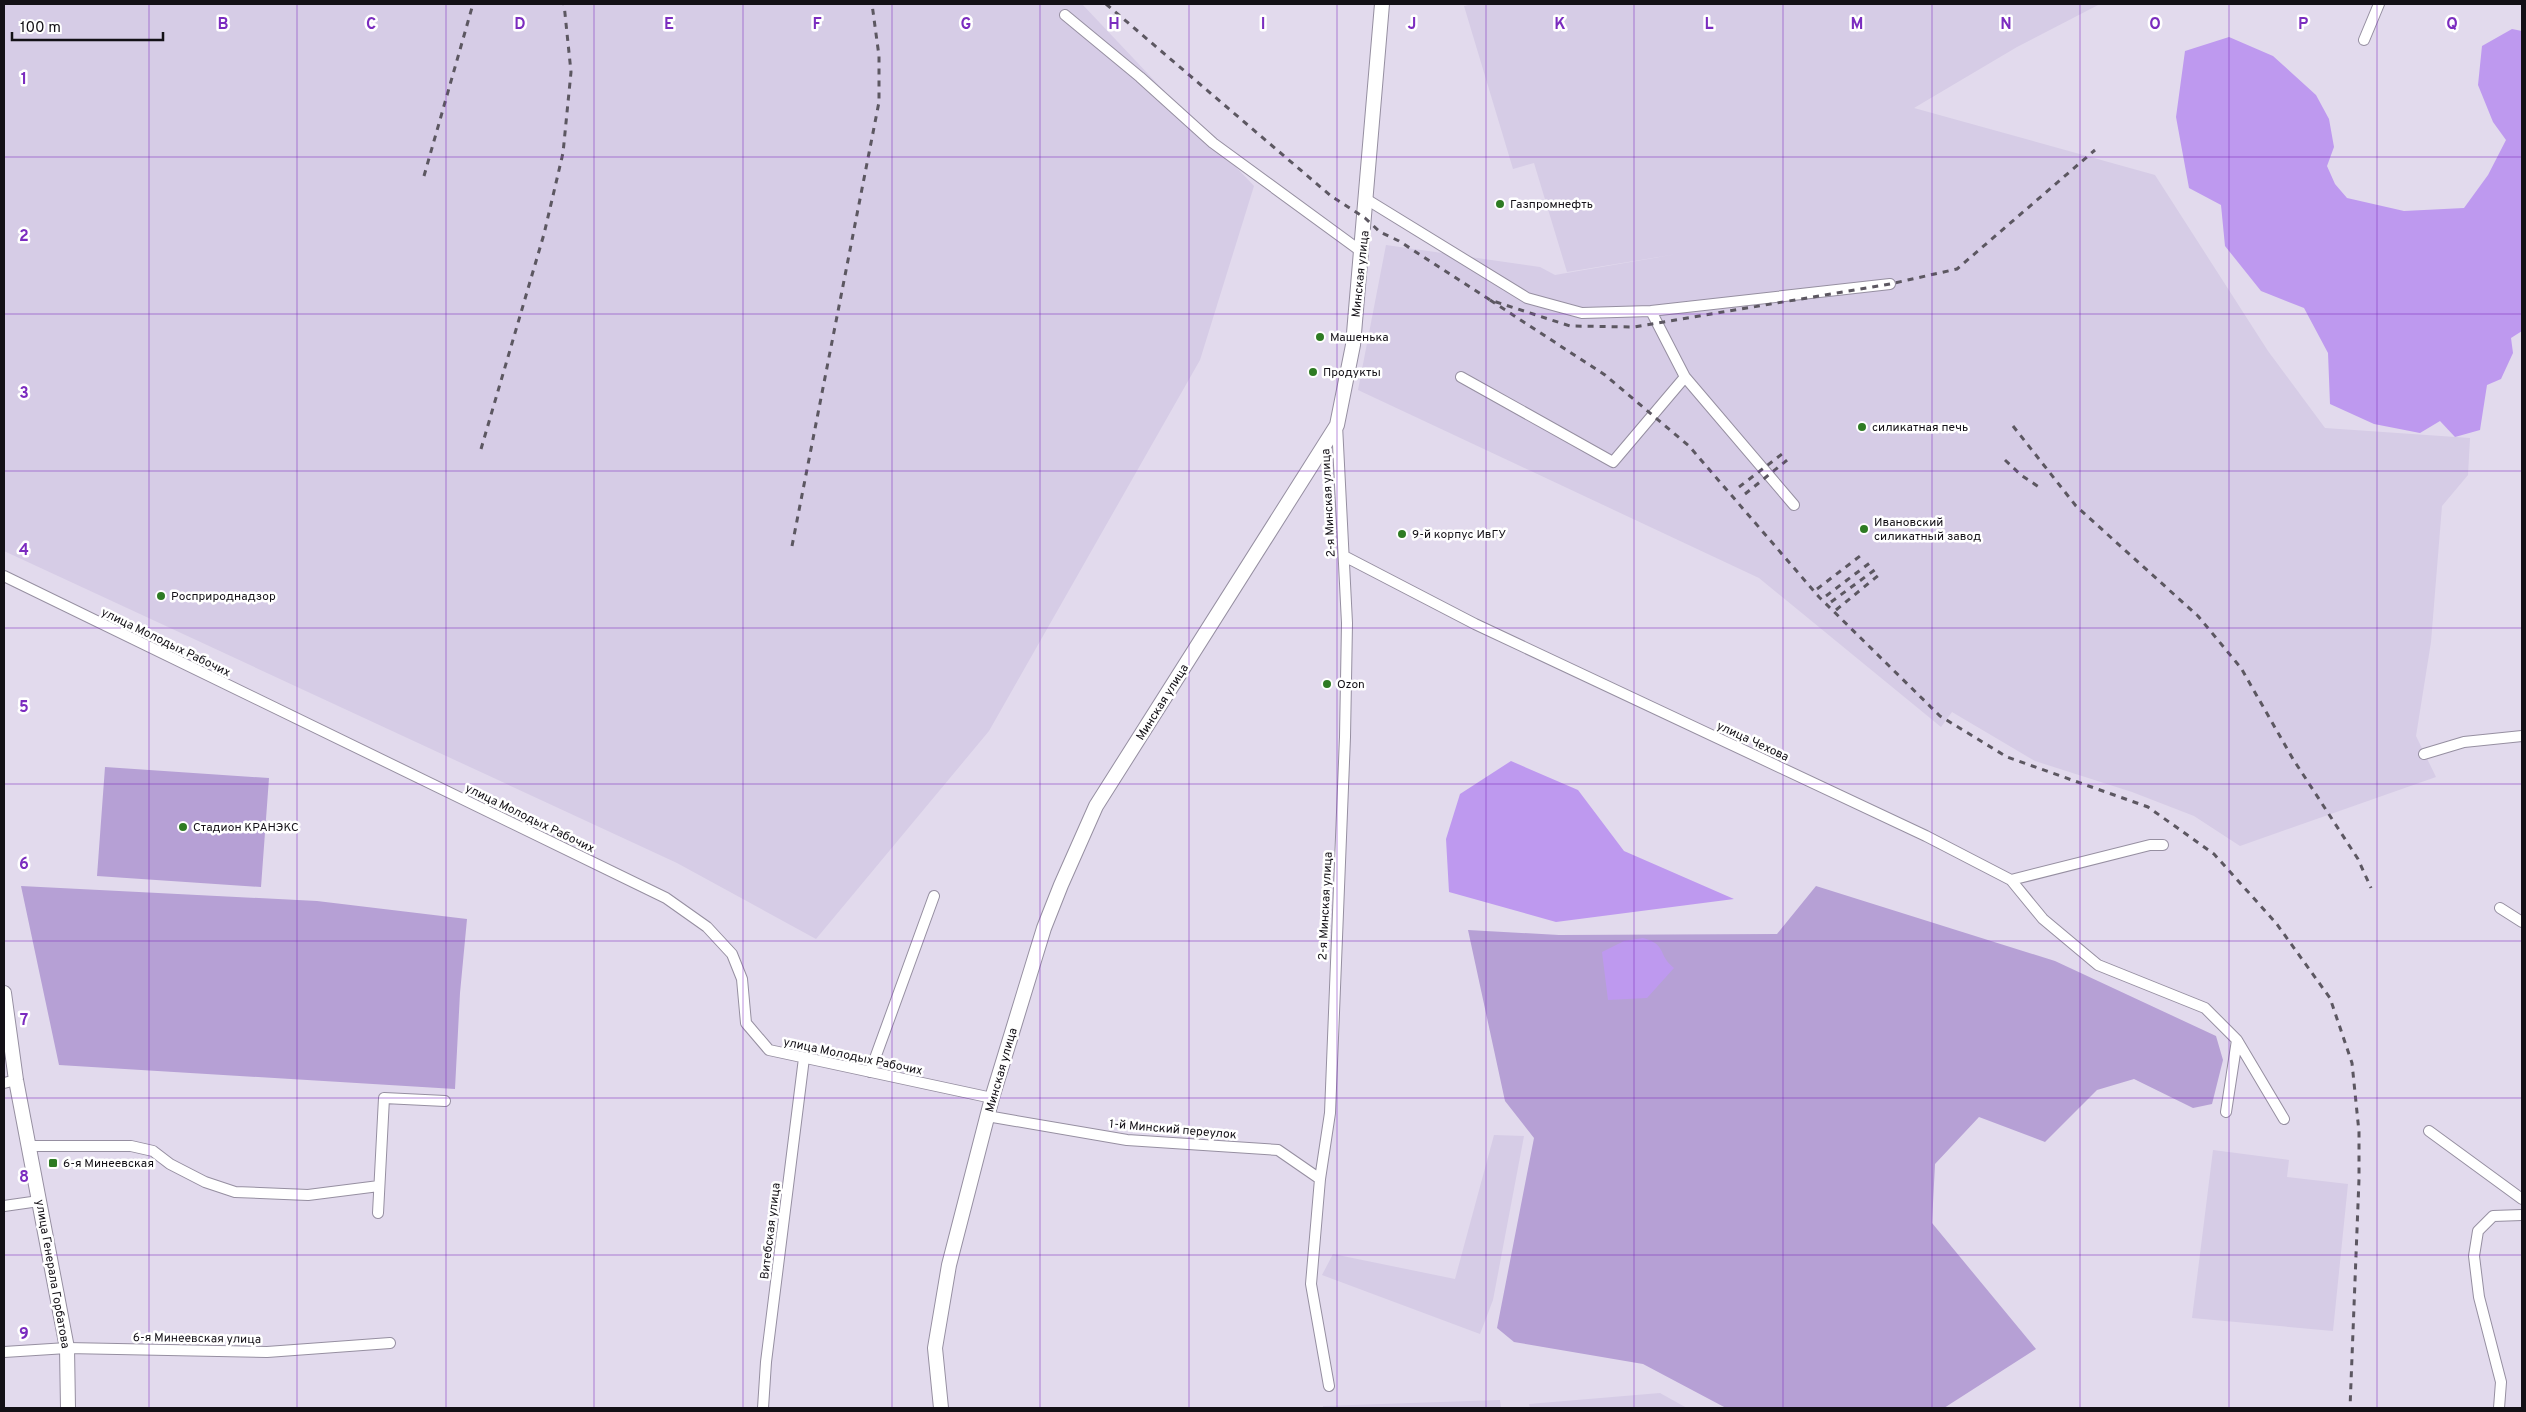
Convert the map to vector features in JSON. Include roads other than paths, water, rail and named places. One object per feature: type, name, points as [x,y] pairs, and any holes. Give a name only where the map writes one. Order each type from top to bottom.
[{"type":"main road","name":"Минская улица","points":[[941,1408],[935,1348],[949,1266],[992,1098],[1044,928],[1096,806],[1337,425],[1350,363],[1362,252],[1370,123],[1382,4]]},
{"type":"main road","name":"улица Генерала Горбатова","points":[[4,993],[10,1082],[29,1146],[67,1348],[68,1408]]},
{"type":"street","points":[[2364,40],[2379,4]]},
{"type":"street","points":[[1065,15],[1140,77],[1213,143],[1362,252]]},
{"type":"street","points":[[1366,199],[1527,298],[1582,313],[1651,310],[1890,284]]},
{"type":"street","points":[[1651,310],[1685,377],[1794,505]]},
{"type":"street","points":[[1461,377],[1613,462],[1685,377]]},
{"type":"street","name":"2-я Минская улица","points":[[1330,1386],[1311,1284],[1320,1179],[1330,1113],[1345,737],[1347,623],[1337,425]]},
{"type":"street","name":"улица Чехова","points":[[1344,556],[1475,624],[1926,836],[2012,880]]},
{"type":"street","name":"улица Молодых Рабочих","points":[[4,576],[666,898],[707,927],[732,954],[742,979],[746,1023],[769,1050],[992,1098]]},
{"type":"street","points":[[2424,754],[2464,742],[2522,736]]},
{"type":"street","points":[[2163,845],[2150,844],[2012,880],[2043,919],[2098,965],[2205,1008],[2237,1040],[2284,1119]]},
{"type":"street","points":[[870,1072],[934,896]]},
{"type":"street","points":[[2500,908],[2522,922]]},
{"type":"street","points":[[2226,1112],[2237,1040]]},
{"type":"street","name":"Витебская улица","points":[[763,1408],[766,1362],[804,1058]]},
{"type":"street","points":[[378,1213],[384,1098],[446,1101]]},
{"type":"street","name":"1-й Минский переулок","points":[[988,1116],[1127,1140],[1278,1150],[1320,1179]]},
{"type":"street","points":[[2429,1131],[2522,1198]]},
{"type":"street","points":[[29,1146],[131,1146],[153,1151],[170,1164],[205,1182],[235,1192],[308,1195],[379,1186]]},
{"type":"street","points":[[4,1206],[39,1201]]},
{"type":"street","points":[[2499,1408],[2501,1382],[2479,1297],[2474,1256],[2478,1231],[2493,1216],[2522,1215]]},
{"type":"street","name":"6-я Минеевская улица","points":[[4,1352],[67,1348],[267,1352],[390,1343]]},
{"type":"railway","points":[[424,176],[473,4]]},
{"type":"railway","points":[[481,449],[544,234],[563,153],[571,72],[564,4]]},
{"type":"railway","points":[[792,546],[879,102],[879,56],[872,4]]},
{"type":"railway","points":[[1106,4],[1331,196],[1365,218],[1380,232],[1399,241],[1490,300],[1570,326],[1634,327],[1890,284],[1957,269],[2095,150]]},
{"type":"railway","points":[[1490,300],[1605,375],[1689,446],[1819,597],[1940,716],[2007,757],[2148,807],[2214,854],[2276,923],[2330,998],[2352,1063],[2359,1132],[2359,1179],[2350,1408]]},
{"type":"railway","points":[[2013,426],[2076,506],[2198,616],[2241,668],[2293,759],[2358,859],[2371,888]]},
{"type":"railway","points":[[1739,487],[1786,451]]},
{"type":"railway","points":[[1745,494],[1791,457]]},
{"type":"railway","points":[[2005,460],[2021,475],[2039,487]]},
{"type":"railway","points":[[1817,589],[1864,553]]},
{"type":"railway","points":[[1826,596],[1871,562]]},
{"type":"railway","points":[[1831,602],[1876,569]]},
{"type":"railway","points":[[1836,610],[1880,574]]},
{"type":"place","name":"Газпромнефть","points":[[1500,204]]},
{"type":"place","name":"Машенька","points":[[1320,337]]},
{"type":"place","name":"Продукты","points":[[1313,372]]},
{"type":"place","name":"силикатная печь","points":[[1862,427]]},
{"type":"place","name":"Ивановский силикатный завод","points":[[1864,529]]},
{"type":"place","name":"9-й корпус ИвГУ","points":[[1402,534]]},
{"type":"place","name":"Росприроднадзор","points":[[161,596]]},
{"type":"place","name":"Ozon","points":[[1327,684]]},
{"type":"place","name":"Стадион КРАНЭКС","points":[[183,827]]},
{"type":"place","name":"6-я Минеевская","points":[[53,1163]]}]
